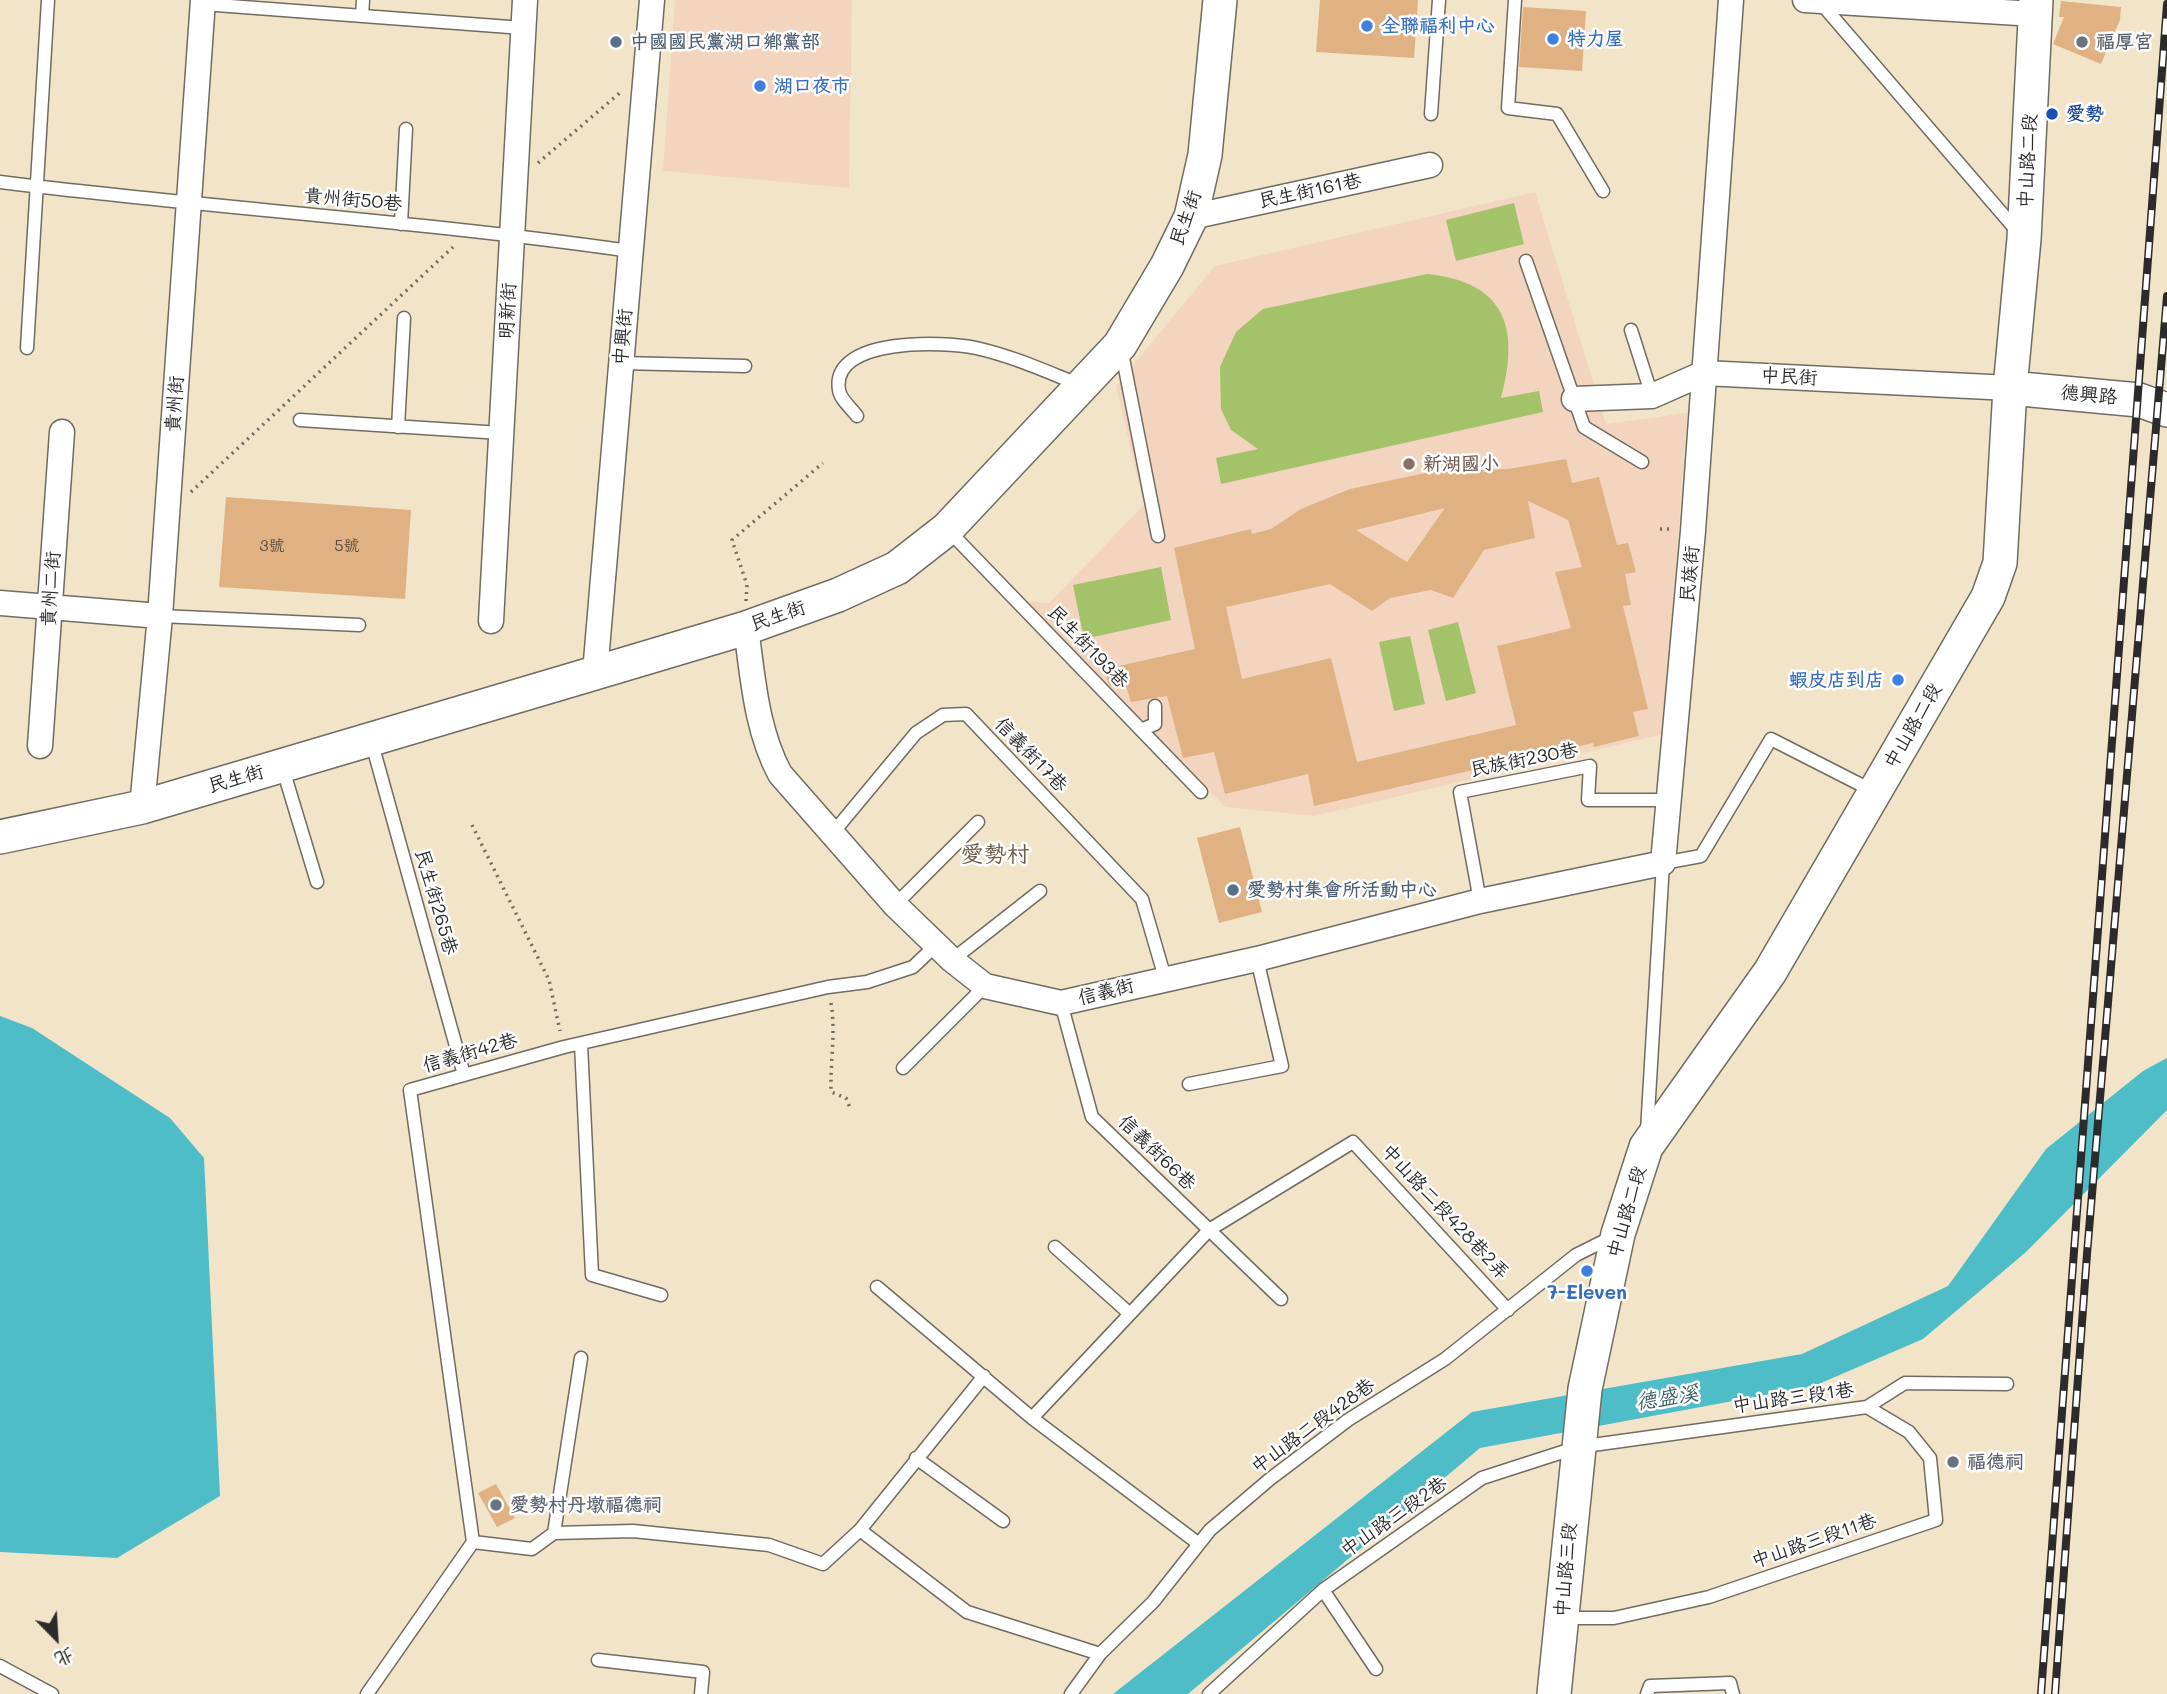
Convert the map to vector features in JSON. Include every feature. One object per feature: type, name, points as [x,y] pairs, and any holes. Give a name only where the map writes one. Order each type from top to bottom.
[{"type":"street","name":"明新街","points":[[491,621],[525,0]]},
{"type":"street","name":"中興街","points":[[595,673],[652,0]]},
{"type":"street","name":"民生街","points":[[0,837],[142,807],[746,628],[838,595],[897,568],[947,529],[1120,345],[1167,266],[1191,217],[1205,155],[1220,0]]},
{"type":"street","name":"民族街","points":[[1663,863],[1671,800],[1731,0]]},
{"type":"street","points":[[1812,1],[2035,7]]},
{"type":"street","name":"貴州街","points":[[142,807],[160,616],[203,2]]},
{"type":"street","name":"中山路二段","points":[[1578,1447],[1586,1389],[1618,1234],[1646,1147],[1770,972],[1988,597],[2000,563],[2010,388],[2024,239],[2035,7]]},
{"type":"street","name":"民生街161巷","points":[[1191,217],[1430,165]]},
{"type":"street","name":"中民街","points":[[1574,398],[1652,396],[1704,373],[2010,388]]},
{"type":"street","name":"德興路","points":[[2010,388],[2139,400],[2167,410]]},
{"type":"street","name":"貴州二街","points":[[40,746],[62,432]]},
{"type":"street","points":[[0,603],[160,616]]},
{"type":"street","name":"信義街","points":[[746,628],[767,749],[780,774],[895,905],[944,953],[985,986],[1061,1003],[1257,959],[1480,901],[1663,863]]},
{"type":"street","name":"中山路三段","points":[[1553,1694],[1578,1447]]},
{"type":"lane","points":[[27,348],[39,187],[48,0]]},
{"type":"lane","points":[[362,16],[363,0]]},
{"type":"lane","points":[[1431,114],[1439,0]]},
{"type":"lane","points":[[1515,0],[1508,108],[1557,114],[1603,191]]},
{"type":"lane","points":[[1812,1],[2024,239]]},
{"type":"lane","points":[[203,2],[523,28]]},
{"type":"lane","points":[[401,224],[406,129]]},
{"type":"lane","name":"貴州街50巷","points":[[0,182],[190,205],[512,234],[630,251]]},
{"type":"lane","points":[[1526,261],[1584,427],[1642,461]]},
{"type":"lane","points":[[398,427],[404,318]]},
{"type":"lane","points":[[1632,330],[1652,396]]},
{"type":"lane","points":[[857,416],[839,393],[839,376],[846,365],[860,356],[918,342],[976,348],[1016,359],[1082,386]]},
{"type":"lane","points":[[1120,345],[1158,536]]},
{"type":"lane","points":[[621,363],[745,366]]},
{"type":"lane","points":[[300,420],[501,433]]},
{"type":"lane","name":"民生街193巷","points":[[947,529],[1202,792]]},
{"type":"lane","points":[[160,616],[359,625]]},
{"type":"lane","points":[[1141,730],[1155,724],[1155,706]]},
{"type":"lane","name":"信義街17巷","points":[[832,834],[916,733],[943,715],[966,714],[1142,899],[1165,978]]},
{"type":"lane","points":[[1663,863],[1701,856],[1771,739],[1875,792]]},
{"type":"lane","name":"民生街265巷","points":[[371,740],[464,1075]]},
{"type":"lane","points":[[282,765],[317,882]]},
{"type":"lane","name":"民族街230巷","points":[[1480,901],[1460,792],[1590,766],[1588,800],[1671,800]]},
{"type":"lane","points":[[895,905],[978,822]]},
{"type":"lane","name":"民族街","points":[[1646,1147],[1663,863]]},
{"type":"lane","name":"信義街42巷","points":[[472,1542],[410,1090],[564,1046],[828,987],[867,982],[913,967],[944,953],[1040,891]]},
{"type":"lane","points":[[1189,1084],[1282,1066],[1257,959]]},
{"type":"lane","points":[[903,1068],[985,986]]},
{"type":"lane","name":"信義街66巷","points":[[1061,1003],[1092,1117],[1280,1299]]},
{"type":"lane","points":[[581,1044],[592,1275],[661,1294]]},
{"type":"lane","name":"中山路二段428巷2弄","points":[[1209,1230],[1353,1142],[1508,1310]]},
{"type":"lane","points":[[1032,1418],[1209,1230]]},
{"type":"lane","name":"中山路二段428巷","points":[[1071,1694],[1100,1654],[1153,1602],[1210,1530],[1270,1479],[1348,1420],[1445,1359],[1576,1255],[1618,1234]]},
{"type":"lane","points":[[1055,1247],[1130,1314]]},
{"type":"lane","points":[[877,1287],[1032,1418],[1199,1544]]},
{"type":"lane","points":[[554,1533],[581,1358]]},
{"type":"lane","points":[[366,1694],[472,1542],[532,1549],[554,1533],[633,1531],[769,1545],[823,1564],[860,1530],[984,1376]]},
{"type":"lane","name":"中山路三段1巷","points":[[1578,1447],[1867,1408],[1905,1383],[2007,1384]]},
{"type":"lane","name":"中山路三段11巷","points":[[1562,1618],[1614,1618],[1709,1597],[1936,1520],[1930,1458],[1909,1432],[1867,1408]]},
{"type":"lane","name":"中山路三段2巷","points":[[1209,1694],[1323,1590],[1482,1478],[1578,1447]]},
{"type":"lane","points":[[916,1458],[1003,1521]]},
{"type":"lane","points":[[860,1530],[967,1612],[1100,1654]]},
{"type":"lane","points":[[1323,1590],[1376,1669]]},
{"type":"lane","points":[[598,1660],[703,1672],[701,1694]]},
{"type":"lane","points":[[0,1666],[52,1694]]},
{"type":"lane","points":[[1647,1694],[1650,1686],[1730,1684],[1733,1694]]},
{"type":"path","points":[[514,183],[648,69]]},
{"type":"path","points":[[166,515],[470,231]]},
{"type":"path","points":[[746,628],[747,585],[732,540],[823,463]]},
{"type":"path","points":[[472,825],[549,980],[564,1046]]},
{"type":"path","points":[[828,987],[834,1019],[831,1092],[846,1098],[850,1108]]},
{"type":"shaded area","name":"湖口夜市","points":[[675,0],[852,0],[849,188],[663,171]]},
{"type":"shaded area","name":"新湖國小","points":[[1535,192],[1606,424],[1687,413],[1664,734],[1314,816],[1225,807],[1026,601],[1049,603],[1144,505],[1116,386],[1215,266]]},
{"type":"green space","points":[[1514,203],[1524,244],[1456,261],[1446,220]]},
{"type":"green space","points":[[1427,274],[1454,279],[1475,287],[1490,298],[1501,313],[1507,330],[1507,373],[1501,398],[1539,391],[1543,412],[1221,484],[1216,458],[1258,449],[1231,430],[1221,409],[1220,367],[1236,332],[1263,309]]},
{"type":"green space","points":[[1161,567],[1171,620],[1084,639],[1073,585]]},
{"type":"green space","points":[[1458,622],[1476,693],[1446,701],[1428,630]]},
{"type":"green space","points":[[1410,636],[1425,704],[1394,711],[1379,642]]},
{"type":"water","points":[[0,1016],[32,1028],[170,1118],[204,1158],[220,1496],[117,1558],[0,1552]]},
{"type":"water","name":"德盛溪","points":[[2167,1058],[2167,1110],[2026,1252],[1923,1339],[1814,1386],[1480,1448],[1188,1694],[1113,1694],[1472,1412],[1802,1354],[1948,1286],[2046,1149],[2143,1071]]},
{"type":"building","name":"全聯福利中心","points":[[1320,0],[1418,0],[1414,58],[1316,52]]},
{"type":"building","points":[[2061,1],[2121,7],[2120,20],[2101,64],[2053,44],[2064,17],[2059,17]]},
{"type":"building","name":"特力屋","points":[[1523,7],[1586,11],[1582,71],[1519,67]]},
{"type":"building","points":[[1566,459],[1572,483],[1599,477],[1617,545],[1628,543],[1636,572],[1625,574],[1631,605],[1623,606],[1648,709],[1633,712],[1639,736],[1594,747],[1593,743],[1314,806],[1308,774],[1225,794],[1214,752],[1183,758],[1167,696],[1131,702],[1125,683],[1111,686],[1108,683],[1105,669],[1195,649],[1174,548],[1251,529],[1252,534],[1271,529],[1301,509],[1350,489],[1430,472],[1508,469]],"holes":[[[1528,501],[1568,520],[1582,567],[1555,572],[1571,628],[1497,646],[1516,725],[1357,762],[1331,658],[1242,679],[1226,607],[1330,584],[1372,611],[1390,598],[1431,590],[1453,598],[1484,550],[1535,538]],[[1445,508],[1407,562],[1356,530]]]},
{"type":"building","points":[[226,497],[411,510],[405,599],[219,587]]},
{"type":"building","name":"愛勢村集會所活動中心","points":[[1240,827],[1262,912],[1219,923],[1197,838]]},
{"type":"building","name":"愛勢村丹墩福德祠","points":[[496,1484],[515,1518],[497,1527],[478,1493]]},
{"type":"railway","points":[[2041,1694],[2167,4]]},
{"type":"railway","points":[[2055,1694],[2087,1254],[2167,296]]},
{"type":"place","name":"全聯福利中心","points":[[1367,26]]},
{"type":"place","name":"特力屋","points":[[1553,39]]},
{"type":"place","name":"中國國民黨湖口鄉黨部","points":[[616,42]]},
{"type":"place","name":"福厚宮","points":[[2082,42]]},
{"type":"place","name":"湖口夜市","points":[[760,86]]},
{"type":"place","name":"愛勢","points":[[2052,114]]},
{"type":"place","name":"新湖國小","points":[[1409,464]]},
{"type":"place","name":"蝦皮店到店","points":[[1898,680]]},
{"type":"place","name":"愛勢村集會所活動中心","points":[[1233,890]]},
{"type":"place","name":"7-Eleven","points":[[1587,1271]]},
{"type":"place","name":"福德祠","points":[[1953,1462]]},
{"type":"place","name":"愛勢村丹墩福德祠","points":[[496,1505]]},
{"type":"district","name":"愛勢村","points":[[995,855]]}]
